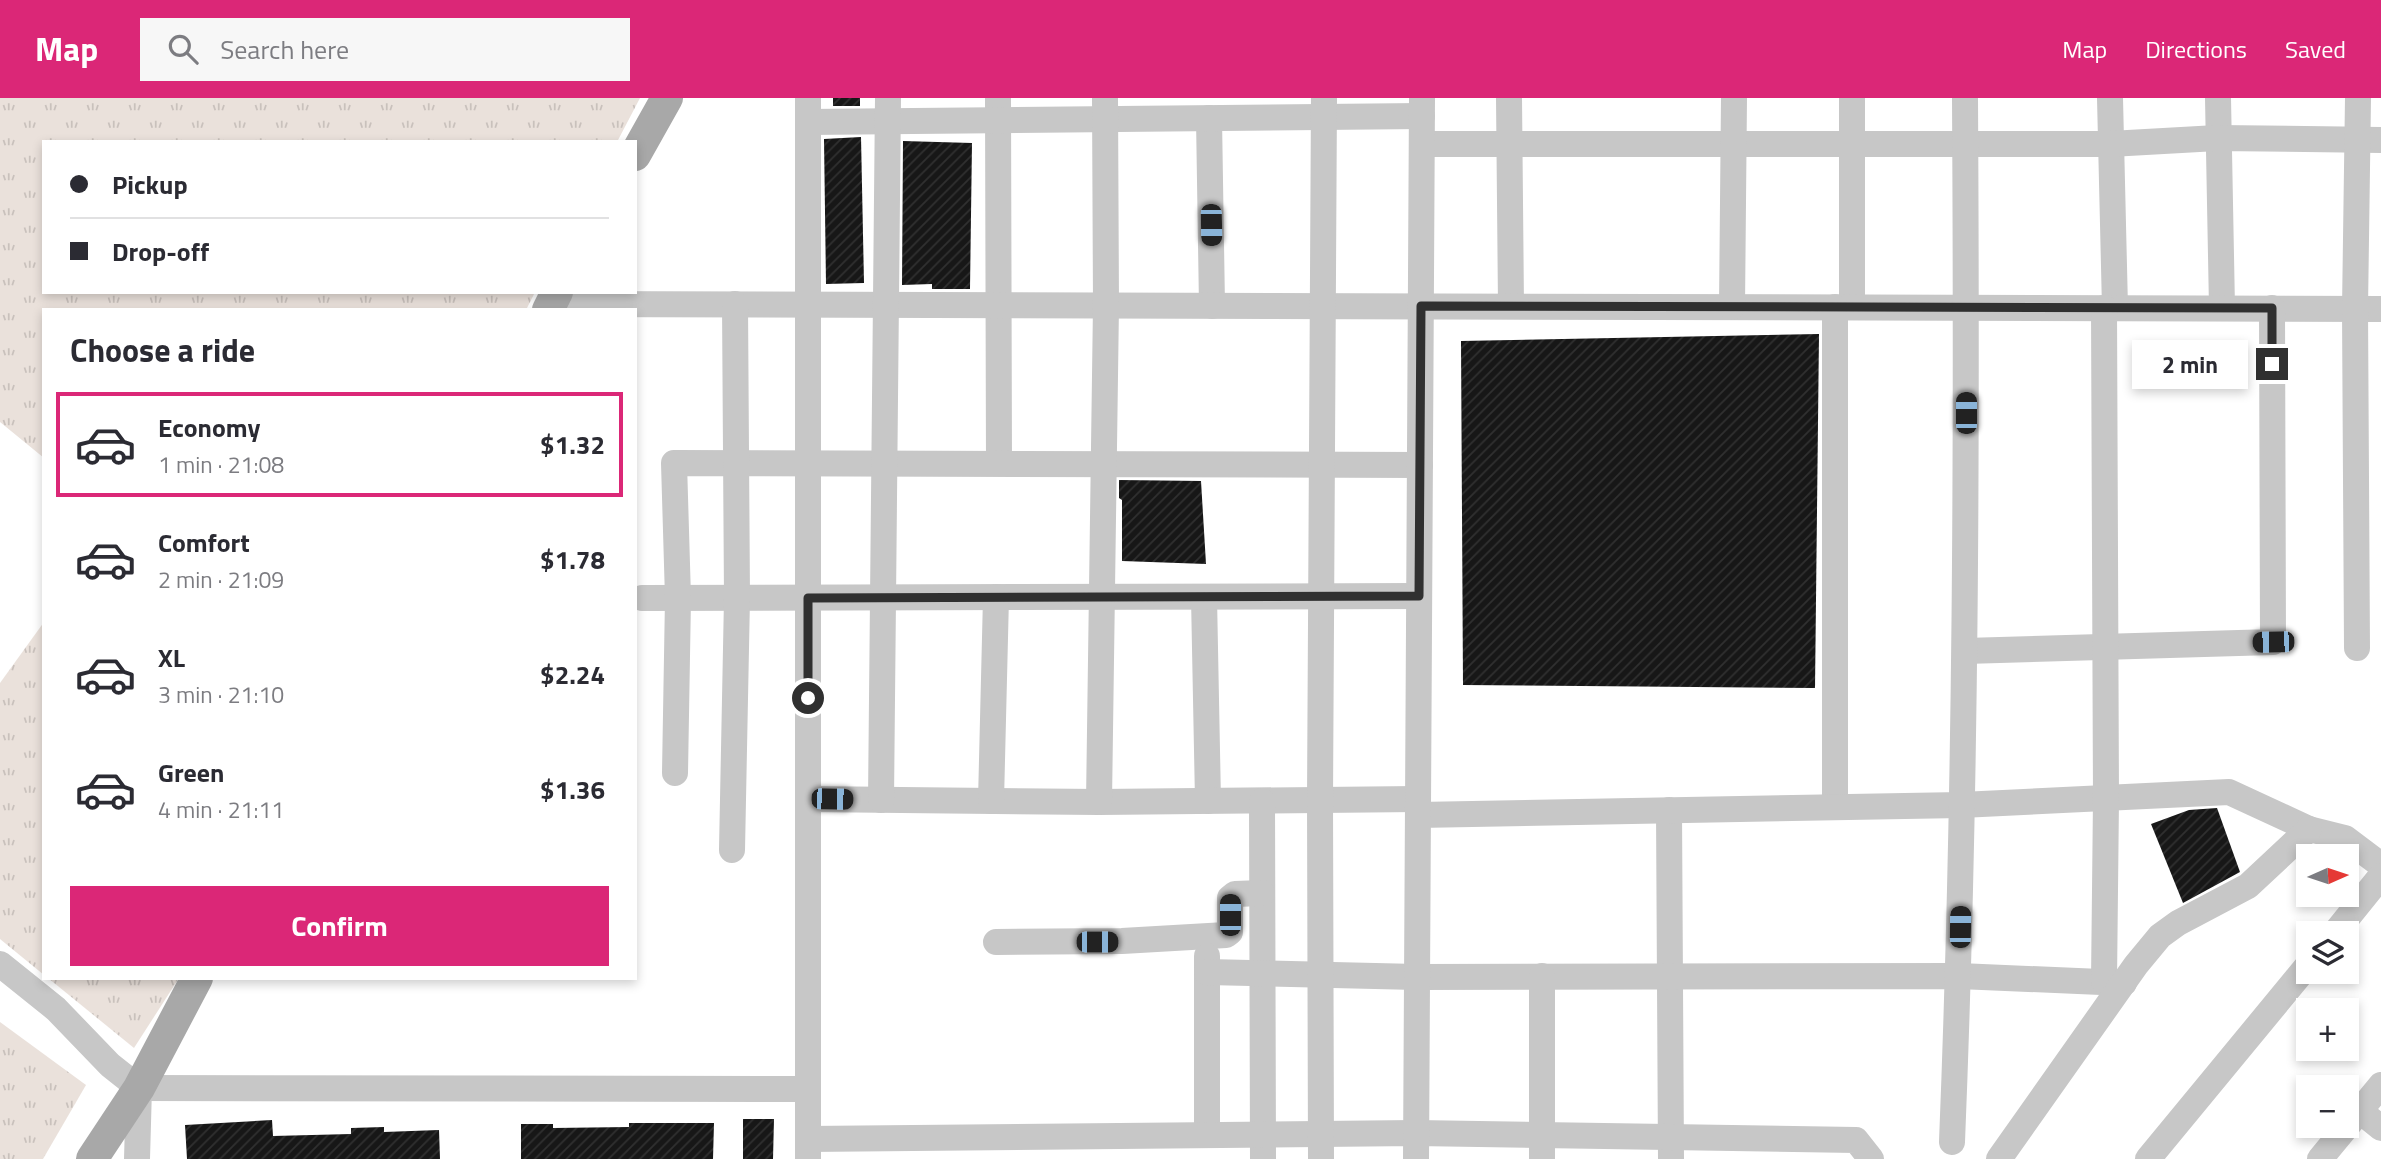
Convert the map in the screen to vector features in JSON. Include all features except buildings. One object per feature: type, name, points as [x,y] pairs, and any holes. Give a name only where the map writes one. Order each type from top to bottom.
[{"type":"main road","points":[[637,151],[667,98]]},
{"type":"main road","points":[[92,1159],[139,1088],[196,980]]},
{"type":"street","points":[[1508,98],[1511,306]]},
{"type":"street","points":[[1732,307],[1734,98]]},
{"type":"street","points":[[1835,807],[1844,307],[1852,98]]},
{"type":"street","points":[[1952,1142],[1959,976],[1965,651],[1965,98]]},
{"type":"street","points":[[2110,98],[2110,308],[2104,647],[2106,799],[2114,982]]},
{"type":"street","points":[[2218,98],[2222,308]]},
{"type":"street","points":[[2357,648],[2355,309],[2370,139],[2358,98]]},
{"type":"street","points":[[1321,1147],[1324,107]]},
{"type":"street","points":[[1416,1146],[1422,107],[1324,107],[1209,118],[1179,108],[808,110],[808,1149],[1091,1148],[1207,1135],[1263,1147],[1671,1148],[1856,1139],[1871,1159]]},
{"type":"street","points":[[998,109],[999,463]]},
{"type":"street","points":[[1099,802],[1106,305],[1105,109]]},
{"type":"street","points":[[881,800],[888,110]]},
{"type":"street","points":[[1209,118],[1212,306]]},
{"type":"street","points":[[1422,144],[1966,145],[2110,144],[2217,138],[2370,139]]},
{"type":"street","points":[[552,302],[2381,309]]},
{"type":"street","points":[[732,850],[737,598],[735,304]]},
{"type":"street","points":[[1965,651],[2273,642],[2272,308]]},
{"type":"street","points":[[675,773],[677,598],[674,463],[1420,465]]},
{"type":"street","points":[[642,598],[1419,596]]},
{"type":"street","points":[[991,801],[996,597]]},
{"type":"street","points":[[1204,597],[1208,801]]},
{"type":"street","points":[[808,799],[1099,802],[1320,800],[1418,807],[1669,810],[1962,805],[2229,792],[2309,829],[2345,838],[2381,865]]},
{"type":"street","points":[[1262,801],[1263,1147]]},
{"type":"street","points":[[1669,810],[1671,1148]]},
{"type":"street","points":[[1999,1159],[2114,982],[2160,936],[2178,923],[2248,886],[2309,829]]},
{"type":"street","points":[[2345,921],[2381,876]]},
{"type":"street","points":[[996,942],[1122,941],[1226,935],[1230,932],[1230,898],[1235,894],[1262,893]]},
{"type":"street","points":[[1206,936],[1207,1135]]},
{"type":"street","points":[[0,964],[56,1009],[110,1065],[139,1088],[808,1089]]},
{"type":"street","points":[[1207,972],[1417,977],[1959,976],[2114,982]]},
{"type":"street","points":[[1542,976],[1542,1146]]},
{"type":"street","points":[[2148,1159],[2296,980]]},
{"type":"street","points":[[2320,1159],[2381,1085]]},
{"type":"street","points":[[137,1159],[139,1088]]},
{"type":"street","points":[[2360,1111],[2381,1128]]},
{"type":"green space","points":[[0,98],[640,98],[618,140],[42,140],[42,294],[534,294],[527,308],[42,308],[42,456],[0,422]]},
{"type":"green space","points":[[42,625],[42,973],[0,939],[0,683]]},
{"type":"green space","points":[[50,980],[178,980],[134,1048]]},
{"type":"green space","points":[[0,1022],[86,1085],[43,1159],[0,1159]]},
{"type":"route","points":[[808,698],[808,598],[1419,596],[1421,306],[2272,308],[2272,364]]}]
